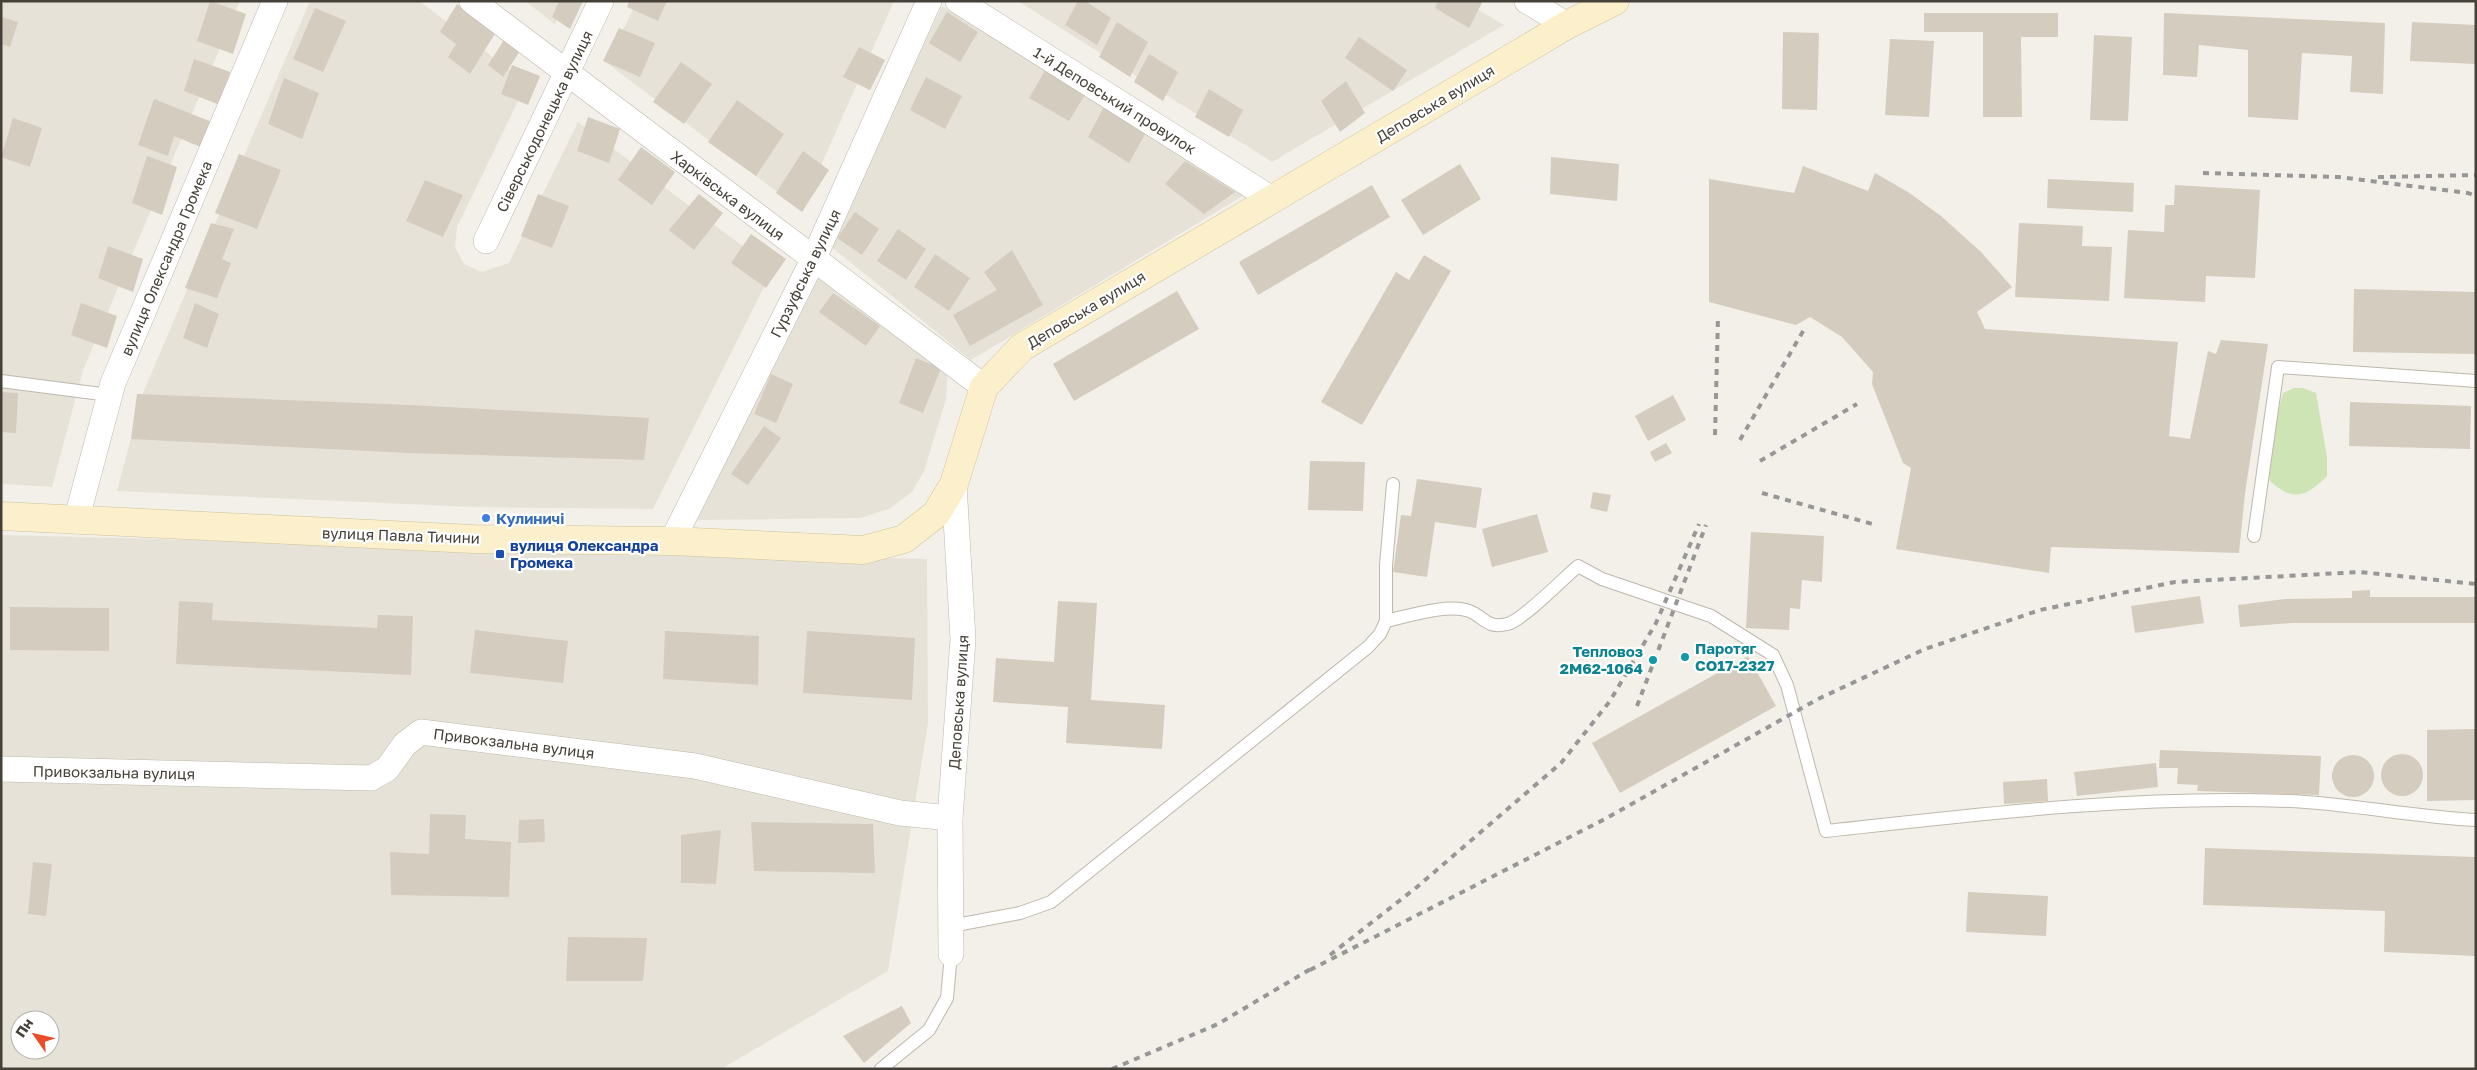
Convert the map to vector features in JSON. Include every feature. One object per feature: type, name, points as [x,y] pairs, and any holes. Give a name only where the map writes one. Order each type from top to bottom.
[{"type":"main road","name":"Деповська вулиця","points":[[954,484],[984,387],[1022,347],[1567,24],[1615,1]]},
{"type":"main road","name":"вулиця Павла Тичини","points":[[1,516],[473,539],[672,541],[863,550],[904,539],[936,514],[954,484]]},
{"type":"street","name":"вулиця Олександра Громека","points":[[76,521],[109,394],[275,1]]},
{"type":"street","name":"Харківська вулиця","points":[[472,1],[813,260],[984,387]]},
{"type":"street","name":"Сіверськодонецька вулиця","points":[[486,241],[601,1]]},
{"type":"street","name":"Гурзуфська вулиця","points":[[672,541],[813,260],[929,1]]},
{"type":"street","name":"1-й Деповський провулок","points":[[958,1],[1272,199]]},
{"type":"street","points":[[1527,1],[1567,24]]},
{"type":"street","name":"Деповська вулиця","points":[[951,954],[950,818],[964,639],[954,484]]},
{"type":"street","name":"Привокзальна вулиця","points":[[1,768],[371,778],[388,770],[405,744],[421,732],[695,766],[900,813],[950,818]]},
{"type":"lane","points":[[2254,536],[2278,368],[2476,381]]},
{"type":"lane","points":[[1,381],[109,394]]},
{"type":"lane","points":[[951,926],[1020,913],[1050,902],[1341,670],[1380,634],[1386,621],[1386,565],[1393,484]]},
{"type":"lane","points":[[1386,621],[1443,609],[1469,610],[1490,625],[1509,624],[1542,600],[1578,566],[1602,579],[1711,616],[1773,655],[1788,685],[1826,831],[2092,804],[2188,800],[2292,802],[2437,818],[2476,820]]},
{"type":"lane","points":[[881,1069],[929,1030],[947,998],[951,954]]},
{"type":"shaded area","points":[[4,1],[240,1],[83,370],[52,487],[1,484],[1,9]]},
{"type":"shaded area","points":[[310,1],[419,1],[527,83],[457,227],[455,247],[464,264],[482,272],[509,263],[578,122],[773,269],[653,509],[474,507],[117,491],[143,393]]},
{"type":"shaded area","points":[[525,1],[565,1],[555,24]]},
{"type":"shaded area","points":[[637,1],[894,1],[801,210],[607,63]]},
{"type":"shaded area","points":[[1018,1],[1463,1],[1504,25],[1272,162]]},
{"type":"shaded area","points":[[942,6],[1246,194],[971,360],[829,245]]},
{"type":"shaded area","points":[[815,274],[948,368],[946,399],[924,471],[912,492],[889,509],[860,518],[696,520]]},
{"type":"shaded area","points":[[1,535],[927,559],[928,723],[888,971],[721,1069],[1,1069]]},
{"type":"green space","points":[[2294,388],[2303,388],[2316,393],[2327,457],[2327,476],[2312,489],[2299,494],[2286,492],[2270,481],[2266,458],[2283,393]]},
{"type":"building","points":[[210,1],[246,14],[233,54],[197,41]]},
{"type":"building","points":[[559,1],[583,1],[570,29],[552,17]]},
{"type":"building","points":[[629,1],[667,1],[658,21],[627,7]]},
{"type":"building","points":[[1078,1],[1085,1],[1111,18],[1097,45],[1065,25]]},
{"type":"building","points":[[1438,1],[1483,1],[1469,28],[1435,8]]},
{"type":"building","points":[[457,4],[496,32],[470,74],[448,57],[456,44],[440,32]]},
{"type":"building","points":[[315,8],[346,21],[323,72],[293,59]]},
{"type":"building","points":[[947,12],[978,32],[960,62],[929,43]]},
{"type":"building","points":[[1924,13],[2058,13],[2058,37],[2021,37],[2022,117],[1983,117],[1983,32],[1924,32]]},
{"type":"building","points":[[2164,13],[2385,23],[2383,94],[2350,92],[2352,56],[2302,53],[2298,120],[2248,117],[2248,50],[2199,45],[2197,77],[2163,75]]},
{"type":"building","points":[[1,17],[18,22],[10,47],[1,44]]},
{"type":"building","points":[[1117,22],[1148,42],[1130,77],[1099,57]]},
{"type":"building","points":[[2412,22],[2476,25],[2476,64],[2410,61]]},
{"type":"building","points":[[619,28],[655,43],[640,77],[603,61]]},
{"type":"building","points":[[1783,32],[1819,33],[1817,110],[1782,109]]},
{"type":"building","points":[[2094,35],[2132,37],[2128,121],[2090,120]]},
{"type":"building","points":[[1359,37],[1407,70],[1393,91],[1345,58]]},
{"type":"building","points":[[1890,39],[1934,41],[1929,117],[1885,115]]},
{"type":"building","points":[[504,40],[520,51],[503,77],[488,65]]},
{"type":"building","points":[[859,47],[885,60],[870,90],[843,77]]},
{"type":"building","points":[[1149,54],[1178,72],[1163,101],[1134,82]]},
{"type":"building","points":[[194,59],[230,72],[220,105],[184,91]]},
{"type":"building","points":[[681,62],[712,84],[684,124],[653,102]]},
{"type":"building","points":[[512,65],[540,76],[528,105],[501,94]]},
{"type":"building","points":[[1046,69],[1086,93],[1069,121],[1029,98]]},
{"type":"building","points":[[926,77],[962,96],[945,129],[910,110]]},
{"type":"building","points":[[284,78],[319,93],[302,139],[268,124]]},
{"type":"building","points":[[1346,81],[1365,113],[1340,132],[1321,101]]},
{"type":"building","points":[[1209,89],[1243,110],[1229,137],[1195,117]]},
{"type":"building","points":[[154,99],[212,122],[203,148],[174,136],[168,156],[138,145]]},
{"type":"building","points":[[737,100],[784,134],[756,176],[708,142]]},
{"type":"building","points":[[1104,107],[1145,134],[1129,163],[1088,137]]},
{"type":"building","points":[[588,117],[620,129],[609,163],[577,151]]},
{"type":"building","points":[[13,118],[42,128],[30,167],[1,157]]},
{"type":"building","points":[[641,147],[675,172],[652,205],[618,180]]},
{"type":"building","points":[[803,151],[829,170],[802,212],[776,193]]},
{"type":"building","points":[[239,154],[281,170],[257,229],[215,213]]},
{"type":"building","points":[[147,156],[177,167],[162,215],[132,203]]},
{"type":"building","points":[[1551,157],[1619,164],[1617,201],[1550,194]]},
{"type":"building","points":[[1185,161],[1235,192],[1204,214],[1165,184]]},
{"type":"building","points":[[1460,164],[1481,199],[1423,235],[1401,200]]},
{"type":"building","points":[[1803,166],[1868,191],[1875,173],[1908,192],[1941,216],[1981,252],[2012,287],[1977,312],[1985,329],[2178,342],[2169,436],[2190,439],[2208,351],[2216,354],[2221,340],[2268,344],[2245,493],[2239,553],[2051,547],[2049,573],[1896,549],[1911,468],[1903,463],[1872,384],[1873,372],[1842,337],[1810,317],[1796,325],[1709,302],[1709,179],[1794,193]]},
{"type":"building","points":[[2048,179],[2134,183],[2133,212],[2047,208]]},
{"type":"building","points":[[425,180],[463,195],[443,237],[406,221]]},
{"type":"building","points":[[1372,185],[1390,217],[1258,295],[1239,262]]},
{"type":"building","points":[[2175,185],[2260,190],[2255,278],[2206,276],[2205,302],[2124,298],[2128,230],[2164,232],[2165,205],[2174,205]]},
{"type":"building","points":[[538,194],[569,206],[552,248],[521,236]]},
{"type":"building","points":[[699,194],[723,213],[694,250],[669,230]]},
{"type":"building","points":[[855,212],[879,229],[862,255],[837,238]]},
{"type":"building","points":[[211,223],[234,229],[222,259],[231,263],[217,298],[185,288]]},
{"type":"building","points":[[2019,223],[2083,226],[2082,246],[2112,247],[2109,301],[2015,297]]},
{"type":"building","points":[[898,229],[926,249],[906,280],[877,261]]},
{"type":"building","points":[[751,234],[786,259],[766,288],[731,263]]},
{"type":"building","points":[[108,246],[143,259],[133,292],[98,278]]},
{"type":"building","points":[[1012,250],[1043,305],[970,346],[953,315],[997,290],[984,272]]},
{"type":"building","points":[[935,254],[970,278],[949,311],[914,287]]},
{"type":"building","points":[[1424,255],[1451,271],[1362,425],[1321,402],[1396,272],[1409,280]]},
{"type":"building","points":[[2354,289],[2476,292],[2475,354],[2353,352]]},
{"type":"building","points":[[1177,291],[1199,329],[1074,401],[1053,364]]},
{"type":"building","points":[[833,293],[880,326],[866,346],[819,312]]},
{"type":"building","points":[[81,303],[117,316],[107,348],[71,335]]},
{"type":"building","points":[[195,303],[219,314],[207,348],[183,338]]},
{"type":"building","points":[[916,358],[941,368],[923,413],[899,403]]},
{"type":"building","points":[[771,374],[793,384],[776,423],[754,414]]},
{"type":"building","points":[[1,392],[18,393],[16,433],[1,432]]},
{"type":"building","points":[[137,394],[411,405],[649,418],[644,460],[408,453],[131,439]]},
{"type":"building","points":[[1673,395],[1686,420],[1648,441],[1635,416]]},
{"type":"building","points":[[2350,402],[2471,406],[2470,449],[2349,446]]},
{"type":"building","points":[[764,426],[781,438],[748,485],[731,474]]},
{"type":"building","points":[[1666,443],[1672,453],[1655,462],[1650,452]]},
{"type":"building","points":[[1310,461],[1365,462],[1363,511],[1308,510]]},
{"type":"building","points":[[1417,479],[1482,488],[1476,528],[1435,522],[1427,577],[1393,572],[1401,515],[1411,516]]},
{"type":"building","points":[[1593,492],[1611,495],[1607,512],[1590,508]]},
{"type":"building","points":[[1537,514],[1548,552],[1492,567],[1482,529]]},
{"type":"building","points":[[1751,532],[1824,536],[1822,582],[1802,580],[1800,609],[1790,608],[1789,630],[1746,628]]},
{"type":"building","points":[[2370,590],[2370,597],[2476,597],[2476,623],[2291,623],[2240,627],[2238,605],[2285,599],[2352,598],[2352,591]]},
{"type":"building","points":[[2200,596],[2204,623],[2135,633],[2131,606]]},
{"type":"building","points":[[179,601],[213,603],[212,620],[377,628],[378,615],[413,616],[411,675],[176,664]]},
{"type":"building","points":[[1058,601],[1097,603],[1091,700],[1165,705],[1162,749],[1066,743],[1068,707],[993,702],[996,658],[1054,662]]},
{"type":"building","points":[[10,607],[109,608],[109,651],[10,650]]},
{"type":"building","points":[[475,630],[568,641],[563,683],[470,673]]},
{"type":"building","points":[[665,631],[759,636],[758,685],[663,679]]},
{"type":"building","points":[[807,631],[915,638],[912,700],[803,693]]},
{"type":"building","points":[[1748,656],[1776,706],[1620,793],[1592,743]]},
{"type":"building","points":[[2476,729],[2476,800],[2427,801],[2427,730]]},
{"type":"building","points":[[2160,750],[2321,756],[2319,795],[2197,791],[2198,785],[2177,784],[2178,768],[2159,768]]},
{"type":"building","points":[[2398,754],[2406,754],[2417,760],[2423,775],[2417,790],[2406,796],[2398,796],[2387,790],[2381,779],[2381,771],[2387,760]]},
{"type":"building","points":[[2349,755],[2357,755],[2368,761],[2374,776],[2368,791],[2357,797],[2349,797],[2338,791],[2332,780],[2332,772],[2338,761]]},
{"type":"building","points":[[2156,763],[2158,787],[2077,796],[2074,772]]},
{"type":"building","points":[[2047,779],[2048,801],[2004,804],[2003,782]]},
{"type":"building","points":[[430,814],[466,815],[465,839],[511,842],[509,897],[391,895],[390,852],[429,854]]},
{"type":"building","points":[[544,819],[545,842],[518,843],[519,820]]},
{"type":"building","points":[[751,822],[873,824],[875,873],[754,871]]},
{"type":"building","points":[[721,830],[716,884],[681,883],[681,835]]},
{"type":"building","points":[[2205,848],[2476,857],[2476,956],[2384,952],[2385,911],[2203,905]]},
{"type":"building","points":[[33,862],[52,864],[46,916],[28,914]]},
{"type":"building","points":[[1968,892],[2048,896],[2046,936],[1966,932]]},
{"type":"building","points":[[568,937],[647,938],[643,981],[566,981]]},
{"type":"building","points":[[902,1006],[911,1023],[864,1063],[843,1036]]},
{"type":"railway","points":[[2203,173],[2338,177],[2468,193],[2476,196]]},
{"type":"railway","points":[[2378,177],[2476,175]]},
{"type":"railway","points":[[1715,435],[1718,317]]},
{"type":"railway","points":[[1740,440],[1806,326]]},
{"type":"railway","points":[[1760,461],[1857,404]]},
{"type":"railway","points":[[1762,493],[1876,525]]},
{"type":"railway","points":[[1330,955],[1417,887],[1561,763],[1610,701],[1656,623],[1699,524]]},
{"type":"railway","points":[[1637,706],[1706,525]]},
{"type":"railway","points":[[1310,970],[1605,819],[1818,699],[1925,649],[2040,610],[2175,582],[2360,572],[2476,584]]},
{"type":"railway","points":[[1112,1069],[1218,1024],[1314,967]]},
{"type":"place","name":"Кулиничі","points":[[486,518]]},
{"type":"place","name":"вулиця Олександра Громека","points":[[500,554]]},
{"type":"place","name":"Паротяг СО17-2327","points":[[1685,657]]},
{"type":"place","name":"Тепловоз 2М62-1064","points":[[1653,660]]}]
